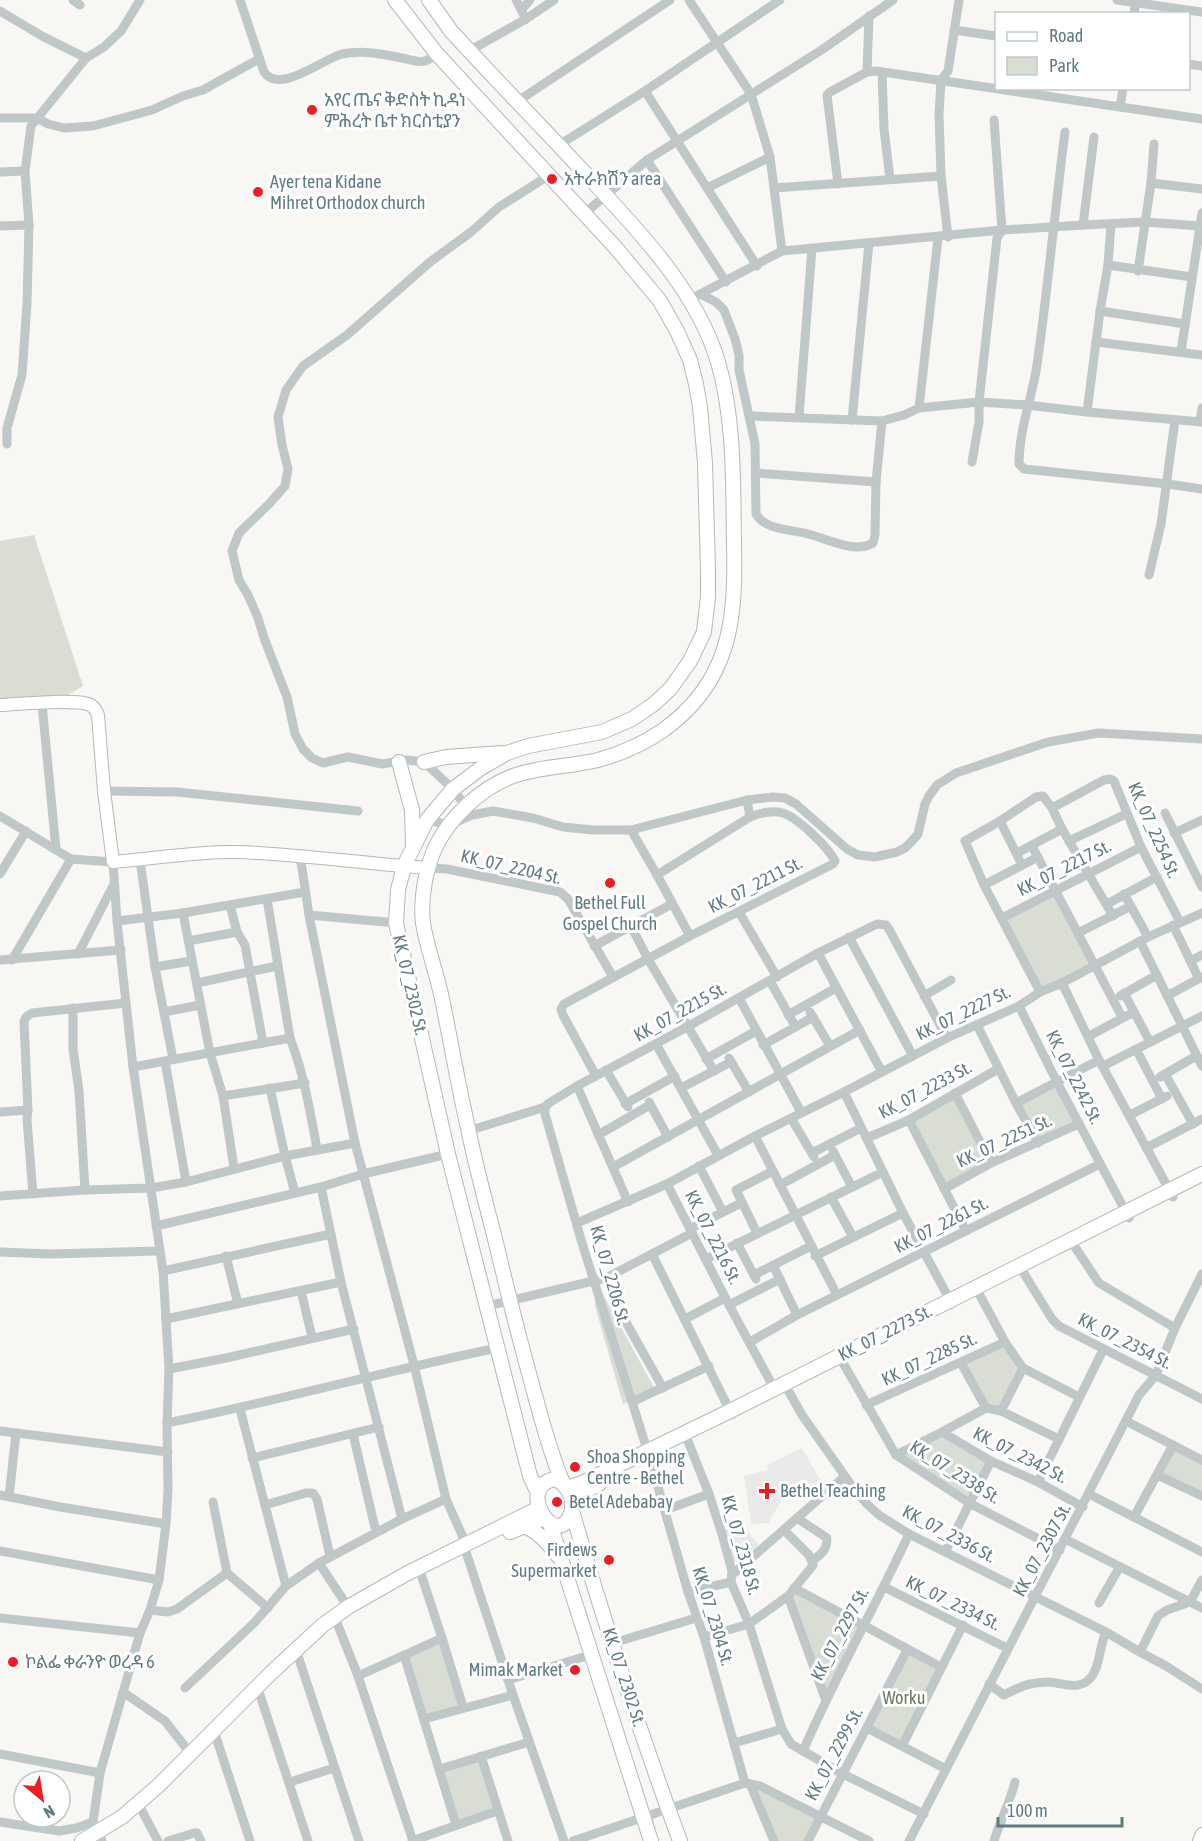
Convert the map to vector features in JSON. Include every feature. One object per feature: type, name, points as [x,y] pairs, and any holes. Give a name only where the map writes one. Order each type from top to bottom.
[{"type":"main road","name":"KK_07_2302 St.","points":[[395,0],[437,54],[584,214],[660,301],[690,360],[700,407],[705,463],[708,597],[704,632],[690,661],[671,688],[654,704],[632,719],[602,732],[528,746],[507,753],[481,768],[453,789],[427,820],[404,866],[398,890],[396,923],[448,1154],[496,1348],[544,1517],[563,1562],[590,1655],[651,1841]]},
{"type":"main road","name":"KK_07_2302 St.","points":[[429,0],[451,30],[606,196],[694,297],[719,364],[728,414],[733,469],[734,605],[729,635],[720,662],[709,682],[680,716],[661,731],[634,747],[599,760],[536,770],[512,777],[488,790],[466,807],[450,825],[435,848],[424,895],[423,921],[442,998],[468,1131],[521,1347],[552,1456],[566,1490],[613,1643],[680,1841]]},
{"type":"main road","points":[[424,762],[446,757],[507,753]]},
{"type":"main road","points":[[399,762],[411,810],[413,846]]},
{"type":"main road","name":"KK_07_2273 St.","points":[[1171,1194],[1202,1174]]},
{"type":"main road","name":"KK_07_2273 St.","points":[[566,1490],[586,1486],[1128,1215],[1202,1182]]},
{"type":"main road","points":[[98,1835],[158,1786],[323,1624],[348,1607],[406,1574],[524,1521],[544,1517],[560,1525],[566,1523],[566,1476],[586,1486],[577,1507],[578,1531]]},
{"type":"main road","points":[[524,1521],[536,1489],[549,1480],[555,1479],[566,1490]]},
{"type":"main road","points":[[524,1521],[544,1539],[563,1562]]},
{"type":"main road","points":[[82,1841],[121,1825],[141,1809],[259,1692],[337,1623],[377,1597],[466,1548]]},
{"type":"street","points":[[7,444],[8,420],[22,375],[29,225],[25,171],[31,126],[86,58],[104,47],[121,31],[140,0]]},
{"type":"street","points":[[240,0],[264,72],[273,81],[293,77],[342,54],[363,53],[424,61],[437,54]]},
{"type":"street","points":[[516,0],[526,19]]},
{"type":"street","points":[[522,9],[530,0]]},
{"type":"street","points":[[470,51],[554,0]]},
{"type":"street","points":[[518,101],[670,0]]},
{"type":"street","points":[[689,0],[751,94],[770,157],[782,251]]},
{"type":"street","points":[[559,145],[645,91],[780,0]]},
{"type":"street","points":[[584,214],[647,160],[823,49],[893,0]]},
{"type":"street","points":[[919,408],[943,237],[939,115],[941,80],[948,71],[959,0]]},
{"type":"street","points":[[1117,0],[1202,12]]},
{"type":"street","points":[[0,11],[86,58]]},
{"type":"street","points":[[867,72],[869,16]]},
{"type":"street","points":[[954,30],[995,36]]},
{"type":"street","points":[[0,118],[37,118],[48,124],[64,128],[93,126],[152,110],[203,90],[259,59]]},
{"type":"street","points":[[838,183],[827,95],[830,92],[867,72],[882,72],[995,88]]},
{"type":"street","points":[[882,72],[884,129],[890,179]]},
{"type":"street","points":[[1007,90],[1202,119]]},
{"type":"street","points":[[1120,107],[1123,90]]},
{"type":"street","points":[[645,91],[757,266]]},
{"type":"street","points":[[972,462],[979,422],[979,402],[997,238],[1002,230],[994,120]]},
{"type":"street","points":[[1065,132],[1034,386],[1028,405],[1019,464],[1024,470],[1202,489]]},
{"type":"street","points":[[1083,225],[1094,137]]},
{"type":"street","points":[[1138,271],[1151,183],[1154,144]]},
{"type":"street","points":[[707,188],[770,157]]},
{"type":"street","points":[[647,160],[726,282]]},
{"type":"street","points":[[0,172],[25,171]]},
{"type":"street","points":[[466,807],[453,789],[424,762],[407,760],[382,764],[348,757],[323,763],[312,758],[303,749],[295,734],[287,697],[258,618],[239,580],[232,551],[239,533],[285,486],[288,469],[278,417],[286,390],[303,366],[347,335],[430,262],[471,232],[499,207],[548,176]]},
{"type":"street","points":[[774,188],[941,176]]},
{"type":"street","points":[[1151,183],[1202,189]]},
{"type":"street","points":[[1181,352],[1192,277],[1198,264],[1202,213]]},
{"type":"street","points":[[694,297],[782,251],[1002,230],[1083,225],[1145,222],[1200,226]]},
{"type":"street","points":[[1087,412],[1108,265],[1111,224]]},
{"type":"street","points":[[0,226],[29,225]]},
{"type":"street","points":[[852,420],[869,243]]},
{"type":"street","points":[[799,417],[812,248]]},
{"type":"street","points":[[1108,265],[1192,277]]},
{"type":"street","points":[[694,297],[716,302],[724,310],[735,339],[739,355],[739,370],[755,444],[756,514],[765,524],[807,533],[832,543],[856,547],[873,543],[882,421]]},
{"type":"street","points":[[1100,311],[1185,324]]},
{"type":"street","points":[[1096,342],[1202,355]]},
{"type":"street","points":[[750,416],[882,421],[919,408],[979,402],[1201,422],[1202,408]]},
{"type":"street","points":[[1149,575],[1168,484],[1175,420]]},
{"type":"street","points":[[756,473],[876,482]]},
{"type":"street","points":[[42,704],[56,849]]},
{"type":"street","points":[[0,705],[88,704],[95,708],[98,715],[133,1067],[163,1271],[169,1369],[166,1524],[159,1580],[150,1611],[140,1633],[100,1773],[98,1835],[76,1828],[59,1831],[0,1822]]},
{"type":"street","points":[[427,820],[450,825],[472,815],[493,811],[533,818],[563,827],[631,830],[747,800],[773,797],[785,798],[796,804],[847,849],[858,855],[875,856],[897,852],[912,841],[918,834],[929,796],[937,785],[956,773],[1048,742],[1099,733],[1202,739]]},
{"type":"street","name":"KK_07_2254 St.","points":[[1052,808],[1104,780],[1114,781],[1126,814],[1176,924]]},
{"type":"street","points":[[104,791],[177,792],[358,811]]},
{"type":"street","points":[[1040,992],[984,885],[965,841],[1039,795],[1046,799],[1052,808],[1113,915]]},
{"type":"street","points":[[657,875],[750,817],[747,800]]},
{"type":"street","name":"KK_07_2211 St.","points":[[596,1076],[561,1009],[564,1004],[835,861],[804,827],[782,813],[765,812],[750,817]]},
{"type":"street","points":[[1165,813],[1174,833],[1198,872],[1202,887]]},
{"type":"street","points":[[1069,841],[1126,814]]},
{"type":"street","points":[[0,816],[71,859],[113,862],[199,853],[234,852],[300,855],[429,868]]},
{"type":"street","points":[[1174,833],[1202,820]]},
{"type":"street","points":[[999,821],[1022,866]]},
{"type":"street","points":[[1017,853],[1062,829]]},
{"type":"street","points":[[631,830],[690,936]]},
{"type":"street","points":[[0,874],[26,831]]},
{"type":"street","points":[[1032,846],[1122,1017]]},
{"type":"street","name":"KK_07_2217 St.","points":[[1002,918],[1141,847]]},
{"type":"street","points":[[300,855],[309,915],[355,1143],[414,1365],[446,1499],[466,1548],[513,1695],[564,1841]]},
{"type":"street","points":[[984,885],[1038,857]]},
{"type":"street","points":[[12,960],[71,859]]},
{"type":"street","points":[[140,860],[147,919],[164,1012],[186,1182]]},
{"type":"street","name":"KK_07_2204 St.","points":[[429,868],[447,869],[560,892],[568,899],[613,977]]},
{"type":"street","points":[[1107,904],[1156,877]]},
{"type":"street","points":[[78,954],[114,884]]},
{"type":"street","points":[[117,921],[147,919],[305,892]]},
{"type":"street","points":[[1124,894],[1131,906],[1157,975],[1202,1066]]},
{"type":"street","points":[[267,899],[290,1038],[305,1083],[317,1149]]},
{"type":"street","points":[[594,946],[672,904]]},
{"type":"street","points":[[230,905],[237,932],[245,945],[263,1043]]},
{"type":"street","points":[[1078,933],[1131,906]]},
{"type":"street","points":[[739,912],[795,1026]]},
{"type":"street","points":[[183,913],[210,1053],[223,1096],[234,1168]]},
{"type":"street","name":"KK_07_2227 St.","points":[[577,1223],[667,1184],[718,1155],[947,1038],[1019,1006],[1040,992],[1062,983],[1144,939],[1202,913]]},
{"type":"street","points":[[309,915],[396,923]]},
{"type":"street","name":"KK_07_2215 St.","points":[[468,1131],[545,1107],[577,1086],[739,999],[818,953],[877,924],[886,925],[924,996]]},
{"type":"street","points":[[1167,996],[1201,978],[1190,961],[1176,924]]},
{"type":"street","points":[[631,926],[714,1071]]},
{"type":"street","points":[[188,941],[237,932]]},
{"type":"street","points":[[849,937],[913,1056]]},
{"type":"street","points":[[0,960],[121,950]]},
{"type":"street","points":[[818,953],[882,1072]]},
{"type":"street","points":[[1190,961],[1202,955]]},
{"type":"street","points":[[155,967],[191,961]]},
{"type":"street","points":[[196,983],[277,966]]},
{"type":"street","points":[[1113,1000],[1157,975]]},
{"type":"street","points":[[947,1038],[924,996],[951,980]]},
{"type":"street","points":[[1062,983],[1101,1063],[1171,1194]]},
{"type":"street","points":[[788,1015],[836,988]]},
{"type":"street","points":[[1124,993],[1150,1042]]},
{"type":"street","points":[[739,999],[801,1112]]},
{"type":"street","points":[[33,1194],[27,1120],[24,1022],[26,1017],[32,1013],[126,1003]]},
{"type":"street","points":[[164,1012],[200,1005]]},
{"type":"street","points":[[806,1005],[830,1046]]},
{"type":"street","name":"KK_07_2242 St.","points":[[1019,1006],[1128,1215]]},
{"type":"street","points":[[73,1008],[73,1049],[79,1091],[85,1190]]},
{"type":"street","points":[[1089,1036],[1134,1012]]},
{"type":"street","points":[[1016,1104],[1057,1082],[1136,1050],[1202,1016]]},
{"type":"street","points":[[763,1045],[813,1017]]},
{"type":"street","points":[[976,1025],[1038,1143]]},
{"type":"street","points":[[613,1167],[860,1030]]},
{"type":"street","points":[[706,1059],[756,1031]]},
{"type":"street","points":[[133,1067],[290,1038]]},
{"type":"street","points":[[656,1044],[718,1155]]},
{"type":"street","points":[[724,1049],[749,1092]]},
{"type":"street","points":[[1136,1050],[1162,1099]]},
{"type":"street","points":[[1153,1081],[1196,1056]]},
{"type":"street","points":[[681,1088],[731,1062]]},
{"type":"street","name":"KK_07_2233 St.","points":[[867,1138],[909,1119],[998,1069]]},
{"type":"street","points":[[606,1070],[633,1115]]},
{"type":"street","points":[[1146,1148],[1197,1121],[1174,1092],[1165,1074]]},
{"type":"street","points":[[626,1104],[675,1076]]},
{"type":"street","points":[[223,1096],[305,1083]]},
{"type":"street","points":[[577,1086],[628,1202]]},
{"type":"street","points":[[270,1088],[295,1193]]},
{"type":"street","points":[[844,1092],[903,1213],[951,1303]]},
{"type":"street","points":[[1130,1115],[1174,1092]]},
{"type":"street","points":[[955,1093],[991,1163]]},
{"type":"street","points":[[643,1094],[668,1137]]},
{"type":"street","points":[[598,1135],[650,1105]]},
{"type":"street","name":"KK_07_2206 St.","points":[[545,1107],[545,1114],[582,1243],[649,1455]]},
{"type":"street","points":[[0,1112],[28,1110]]},
{"type":"street","points":[[791,1118],[817,1164]]},
{"type":"street","points":[[909,1119],[966,1231]]},
{"type":"street","name":"KK_07_2251 St.","points":[[944,1189],[991,1163],[1079,1124]]},
{"type":"street","points":[[812,1153],[861,1128]]},
{"type":"street","points":[[755,1136],[837,1295]]},
{"type":"street","points":[[0,1196],[151,1188],[186,1182],[285,1156],[355,1143]]},
{"type":"street","points":[[830,1144],[852,1187]]},
{"type":"street","points":[[156,1226],[448,1154]]},
{"type":"street","points":[[780,1185],[835,1155]]},
{"type":"street","name":"KK_07_2261 St.","points":[[748,1340],[750,1342],[797,1315],[1100,1164]]},
{"type":"street","points":[[699,1166],[723,1212]]},
{"type":"street","points":[[758,1233],[736,1190],[772,1171]]},
{"type":"street","points":[[706,1259],[883,1172]]},
{"type":"street","name":"KK_07_2216 St.","points":[[667,1184],[727,1302],[748,1340],[780,1389]]},
{"type":"street","points":[[321,1187],[341,1282],[402,1519]]},
{"type":"street","points":[[831,1197],[853,1237]]},
{"type":"street","points":[[487,1306],[606,1278],[741,1203]]},
{"type":"street","points":[[816,1256],[903,1213]]},
{"type":"street","points":[[163,1271],[331,1234]]},
{"type":"street","points":[[737,1243],[760,1289]]},
{"type":"street","points":[[1072,1243],[1099,1283],[1175,1328]]},
{"type":"street","points":[[754,1275],[811,1246]]},
{"type":"street","points":[[0,1252],[50,1254],[159,1251]]},
{"type":"street","points":[[652,1254],[732,1414]]},
{"type":"street","points":[[226,1256],[238,1304]]},
{"type":"street","points":[[773,1266],[797,1315]]},
{"type":"street","name":"KK_07_2354 St.","points":[[1021,1269],[1059,1326],[1202,1398]]},
{"type":"street","name":"KK_07_2307 St.","points":[[909,1841],[1139,1395],[1156,1375],[1175,1328],[1202,1274]]},
{"type":"street","points":[[606,1278],[628,1326],[663,1388]]},
{"type":"street","name":"KK_07_2216 St.","points":[[727,1302],[780,1279]]},
{"type":"street","points":[[166,1319],[341,1282]]},
{"type":"street","points":[[977,1290],[1005,1342],[1023,1368],[1079,1397]]},
{"type":"street","points":[[301,1291],[312,1337]]},
{"type":"street","points":[[685,1319],[727,1302]]},
{"type":"street","points":[[169,1369],[354,1329]]},
{"type":"street","name":"KK_07_2285 St.","points":[[866,1405],[1005,1342]]},
{"type":"street","points":[[167,1423],[496,1348]]},
{"type":"street","points":[[1038,1482],[1103,1350]]},
{"type":"street","name":"KK_07_2338 St.","points":[[840,1359],[896,1455],[971,1504],[1060,1550]]},
{"type":"street","points":[[962,1363],[986,1408]]},
{"type":"street","points":[[632,1402],[709,1366]]},
{"type":"street","points":[[1001,1411],[1023,1368]]},
{"type":"street","name":"KK_07_2336 St.","points":[[780,1389],[802,1415],[844,1477],[873,1510],[909,1534],[1106,1632],[1140,1653],[1166,1665],[1202,1689]]},
{"type":"street","points":[[240,1408],[286,1586]]},
{"type":"street","points":[[896,1455],[986,1408],[1001,1411],[1059,1439]]},
{"type":"street","points":[[1126,1422],[1202,1460]]},
{"type":"street","points":[[252,1458],[379,1428]]},
{"type":"street","points":[[0,1431],[168,1452]]},
{"type":"street","name":"KK_07_2342 St.","points":[[942,1432],[991,1461],[1038,1482],[1083,1507]]},
{"type":"street","points":[[16,1433],[4,1496],[166,1524]]},
{"type":"street","points":[[353,1434],[376,1532]]},
{"type":"street","name":"KK_07_2318 St.","points":[[686,1437],[723,1534],[732,1578],[782,1729]]},
{"type":"street","points":[[1134,1517],[1173,1445]]},
{"type":"street","name":"KK_07_2304 St.","points":[[649,1455],[747,1784],[774,1841]]},
{"type":"street","points":[[945,1552],[991,1461]]},
{"type":"street","points":[[1157,1475],[1202,1496]]},
{"type":"street","points":[[688,1592],[732,1578],[844,1477]]},
{"type":"street","points":[[265,1505],[313,1493],[317,1498],[330,1556]]},
{"type":"street","points":[[665,1510],[709,1494]]},
{"type":"street","points":[[1089,1494],[1202,1552]]},
{"type":"street","points":[[185,1688],[239,1639],[286,1586],[330,1556],[446,1499]]},
{"type":"street","points":[[213,1502],[227,1574],[268,1608]]},
{"type":"street","points":[[797,1518],[827,1538],[825,1552],[810,1558]]},
{"type":"street","points":[[704,1637],[749,1624],[791,1592],[813,1565],[810,1558],[784,1530]]},
{"type":"street","name":"KK_07_2297 St.","points":[[803,1751],[825,1698],[884,1587],[909,1534]]},
{"type":"street","points":[[1065,1539],[1202,1608]]},
{"type":"street","points":[[0,1551],[159,1580]]},
{"type":"street","points":[[319,1563],[348,1607]]},
{"type":"street","points":[[1100,1603],[1119,1568]]},
{"type":"street","points":[[150,1611],[168,1612],[177,1609],[227,1574]]},
{"type":"street","points":[[421,1574],[463,1707]]},
{"type":"street","points":[[1140,1653],[1158,1616],[1167,1610],[1190,1602],[1202,1580]]},
{"type":"street","name":"KK_07_2334 St.","points":[[884,1587],[1007,1648]]},
{"type":"street","points":[[791,1592],[941,1667]]},
{"type":"street","points":[[791,1592],[825,1698]]},
{"type":"street","points":[[0,1618],[140,1633]]},
{"type":"street","points":[[613,1643],[696,1618]]},
{"type":"street","points":[[337,1623],[358,1676],[413,1841],[497,1811]]},
{"type":"street","points":[[902,1746],[963,1626]]},
{"type":"street","points":[[989,1684],[1004,1695],[1028,1684],[1048,1682],[1074,1686],[1083,1683],[1090,1679],[1097,1666],[1102,1640],[1106,1632]]},
{"type":"street","points":[[358,1676],[442,1638]]},
{"type":"street","name":"KK_07_2299 St.","points":[[807,1841],[907,1650]]},
{"type":"street","points":[[404,1655],[456,1825]]},
{"type":"street","points":[[508,1680],[590,1655]]},
{"type":"street","points":[[298,1656],[359,1841]]},
{"type":"street","points":[[123,1692],[165,1721],[190,1753]]},
{"type":"street","points":[[259,1692],[308,1841]]},
{"type":"street","points":[[424,1719],[513,1695]]},
{"type":"street","points":[[867,1728],[946,1768]]},
{"type":"street","points":[[734,1743],[782,1729],[791,1744],[843,1774],[924,1814]]},
{"type":"street","points":[[215,1734],[250,1841]]},
{"type":"street","points":[[440,1769],[529,1742]]},
{"type":"street","points":[[0,1754],[100,1773]]},
{"type":"street","points":[[481,1756],[508,1841]]},
{"type":"street","points":[[290,1782],[334,1768]]},
{"type":"street","points":[[994,1841],[1015,1782]]},
{"type":"street","points":[[573,1841],[747,1784],[760,1786],[869,1841]]},
{"type":"street","points":[[141,1809],[159,1841]]},
{"type":"street","points":[[59,1831],[61,1841]]},
{"type":"street","points":[[168,1841],[197,1833],[201,1841]]},
{"type":"street","points":[[1199,1841],[1202,1834]]},
{"type":"shaded area","name":"Bethel Teaching","points":[[802,1448],[822,1483],[800,1498],[791,1485],[768,1523],[751,1524],[744,1476],[768,1470],[767,1465]]},
{"type":"shaded area","points":[[739,1521],[759,1545],[737,1562],[732,1560],[722,1532]]},
{"type":"green space","points":[[34,535],[83,686],[44,709],[0,710],[0,541]]},
{"type":"green space","points":[[1056,890],[1095,966],[1040,992],[1002,920]]},
{"type":"green space","points":[[1057,1082],[1079,1124],[1038,1143],[1016,1103]]},
{"type":"green space","points":[[955,1093],[991,1163],[944,1189],[909,1120]]},
{"type":"green space","points":[[595,1280],[656,1391],[623,1404],[595,1306]]},
{"type":"green space","points":[[1005,1342],[1023,1368],[1001,1411],[986,1408],[961,1363]]},
{"type":"green space","points":[[942,1432],[991,1461],[971,1504],[896,1455]]},
{"type":"green space","points":[[1173,1445],[1202,1460],[1202,1496],[1157,1475]]},
{"type":"green space","points":[[794,1588],[863,1627],[825,1698],[788,1596]]},
{"type":"green space","points":[[442,1638],[463,1707],[424,1719],[404,1655]]},
{"type":"green space","name":"Worku","points":[[907,1650],[941,1667],[902,1746],[867,1728]]},
{"type":"green space","points":[[481,1756],[497,1811],[456,1825],[440,1769]]},
{"type":"green space","points":[[750,1784],[820,1816],[808,1841],[775,1841]]},
{"type":"place","name":"አየር ጤና ቅድስት ኪዳነ ምሕረት ቤተ ክርስቲያን","points":[[312,110]]},
{"type":"place","name":"አትራክሽን area","points":[[552,179]]},
{"type":"place","name":"Ayer tena Kidane Mihret Orthodox church","points":[[258,192]]},
{"type":"place","name":"Bethel Full Gospel Church","points":[[610,883]]},
{"type":"place","name":"Shoa Shopping Centre - Bethel","points":[[575,1467]]},
{"type":"place","name":"Bethel Teaching","points":[[767,1491]]},
{"type":"place","name":"Betel Adebabay","points":[[557,1502]]},
{"type":"place","name":"Firdews Supermarket","points":[[609,1560]]},
{"type":"place","name":"ኮልፌ ቀራንዮ ወረዳ 6","points":[[13,1662]]},
{"type":"place","name":"Mimak Market","points":[[575,1670]]}]
